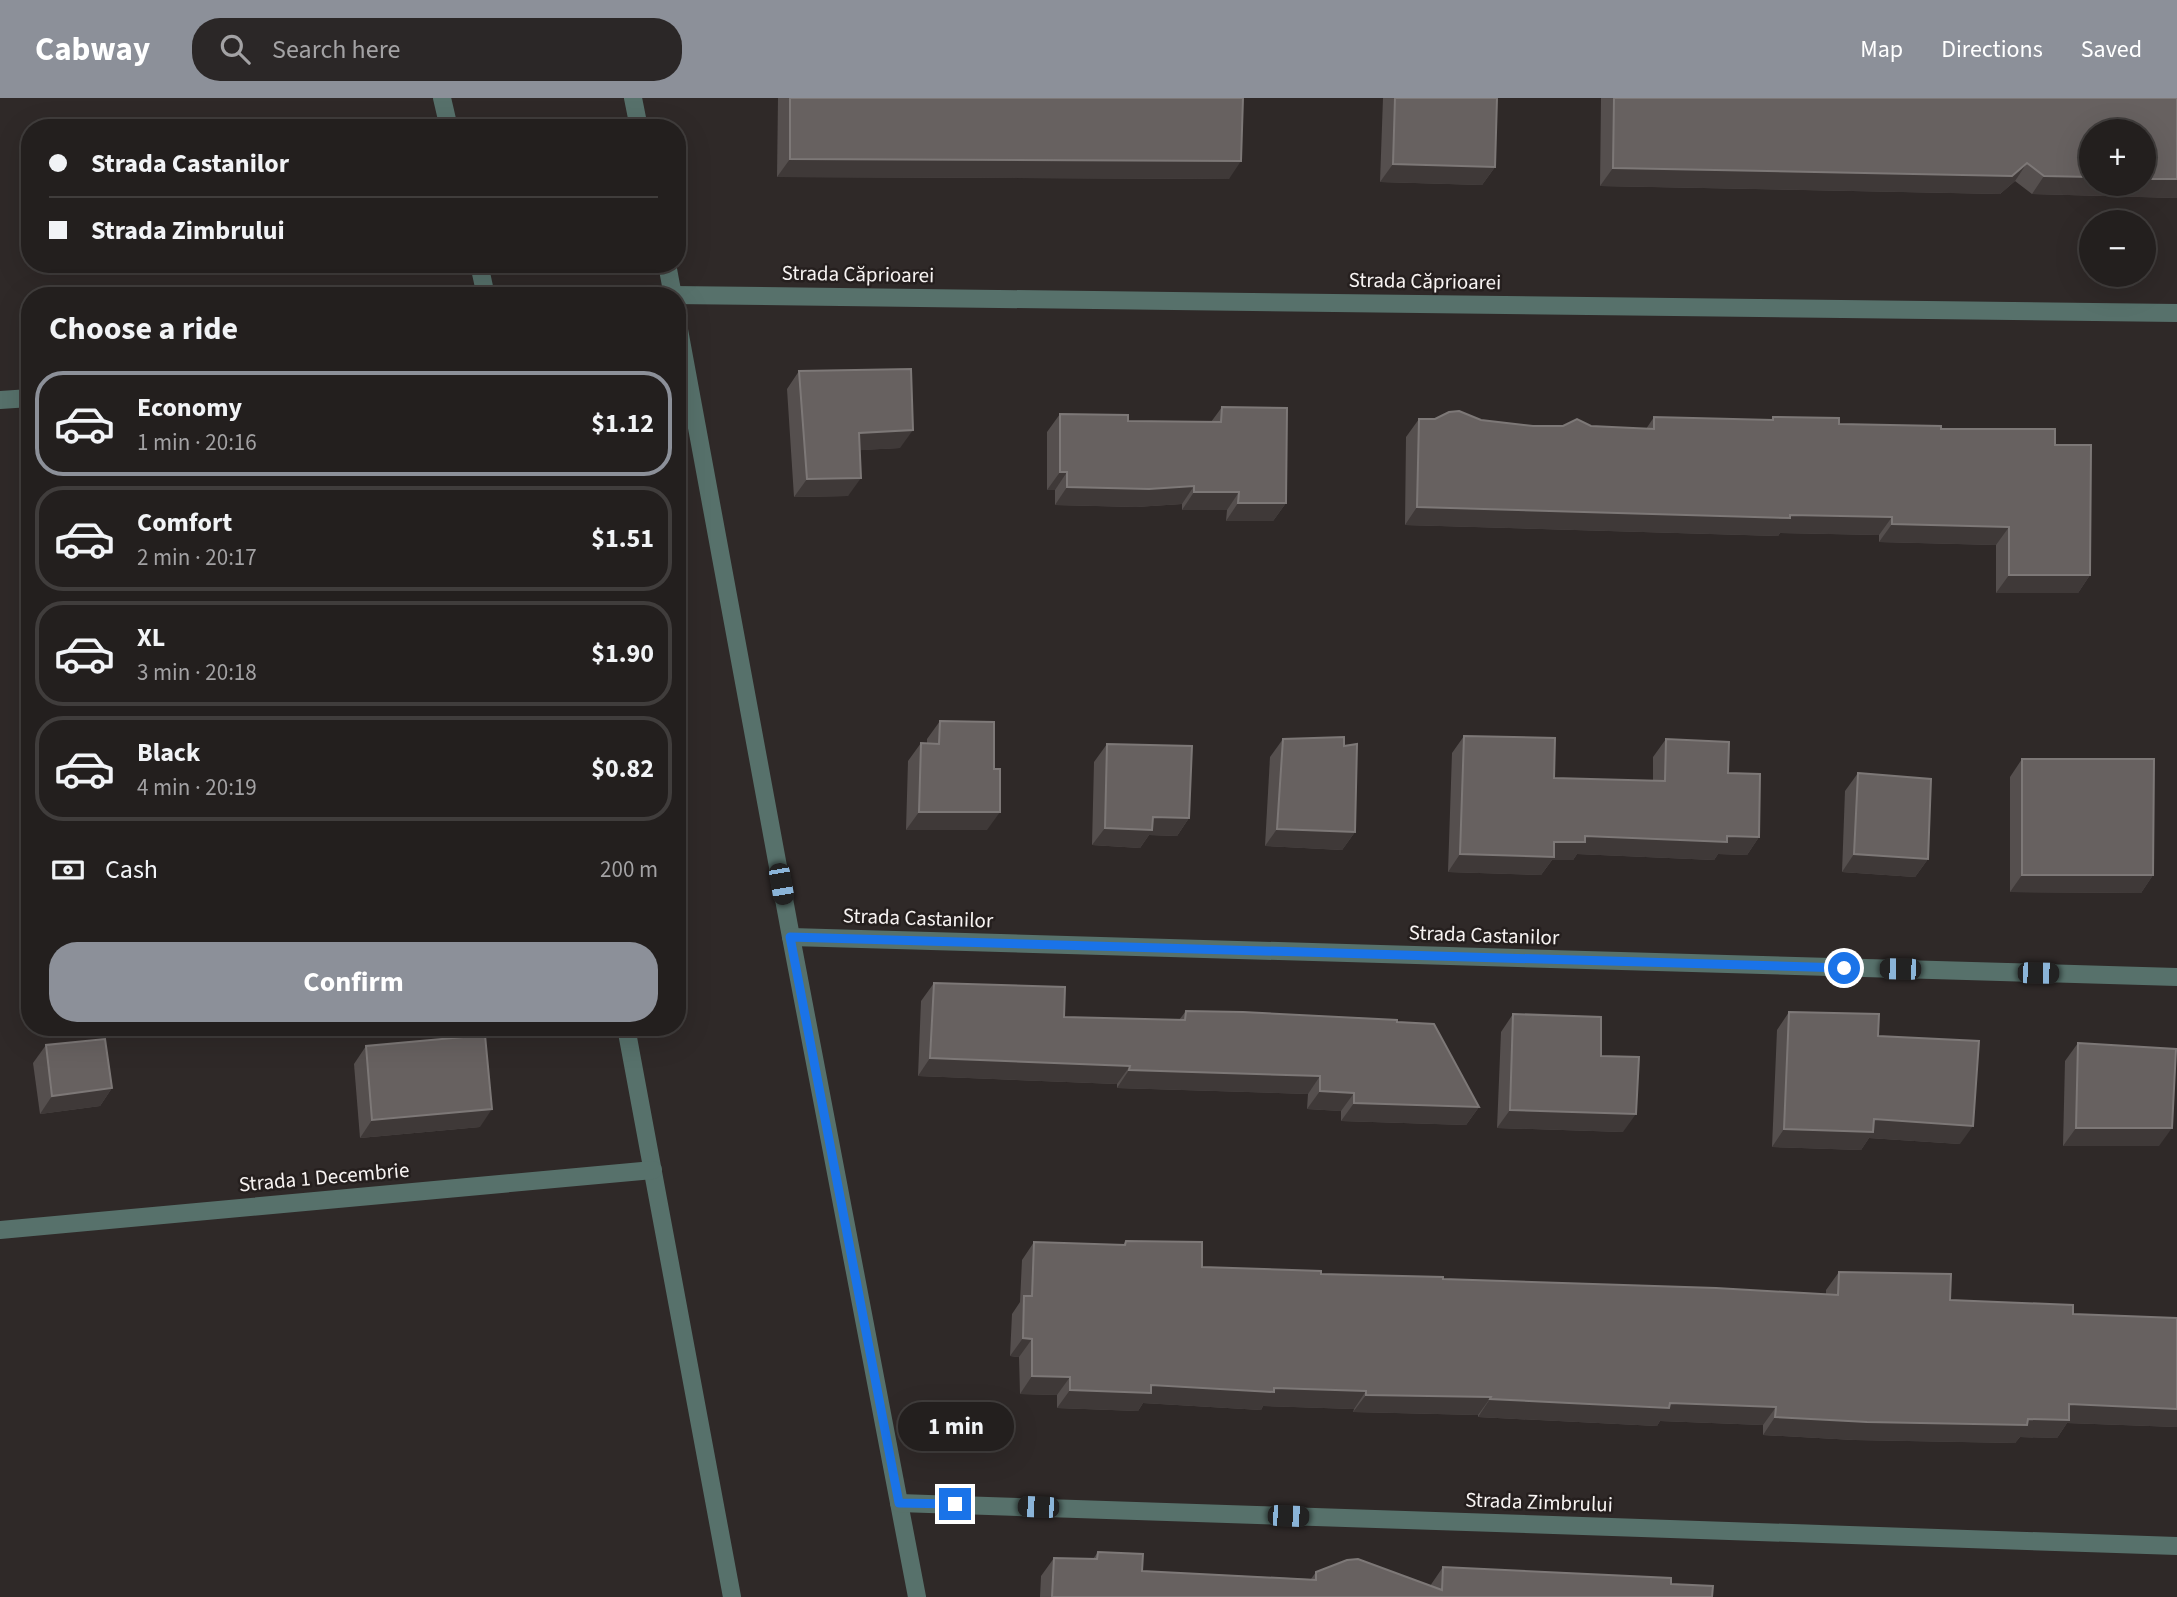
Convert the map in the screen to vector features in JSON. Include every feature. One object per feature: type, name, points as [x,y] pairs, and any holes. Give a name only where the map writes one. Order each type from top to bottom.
[{"type":"street","points":[[442,98],[447,119]]},
{"type":"street","points":[[633,98],[637,119]]},
{"type":"street","name":"Strada Căprioarei","points":[[686,295],[2177,313]]},
{"type":"street","points":[[686,368],[790,937],[917,1597]]},
{"type":"street","points":[[0,400],[21,399]]},
{"type":"street","name":"Strada Castanilor","points":[[790,937],[2177,977]]},
{"type":"street","points":[[628,1036],[732,1597]]},
{"type":"street","name":"Strada 1 Decembrie","points":[[0,1230],[653,1170]]},
{"type":"street","name":"Strada Zimbrului","points":[[899,1503],[2177,1546]]},
{"type":"building","points":[[790,98],[1243,98],[1241,161],[790,159]]},
{"type":"building","points":[[1395,98],[1497,98],[1495,167],[1393,164]]},
{"type":"building","points":[[1614,98],[2177,98],[2177,179],[2156,179],[2156,119],[2079,119],[2079,177],[2044,176],[2027,163],[2012,176],[1613,168]]},
{"type":"building","points":[[911,369],[913,430],[859,433],[861,478],[807,479],[799,371]]},
{"type":"building","points":[[1222,407],[1287,408],[1286,503],[1238,503],[1239,492],[1194,492],[1194,486],[1149,489],[1067,487],[1067,472],[1060,472],[1060,414],[1128,415],[1128,421],[1221,422]]},
{"type":"building","points":[[1459,411],[1481,420],[1533,426],[1563,426],[1577,419],[1591,426],[1654,429],[1654,417],[1773,420],[1773,417],[1839,418],[1839,424],[1941,426],[1941,429],[2055,429],[2055,445],[2091,445],[2090,575],[2009,575],[2009,527],[1892,524],[1892,517],[1790,515],[1790,518],[1417,507],[1419,419],[1435,419],[1449,412]]},
{"type":"building","points":[[940,721],[994,722],[994,769],[1000,769],[1000,812],[919,812],[921,743],[939,744]]},
{"type":"building","points":[[1464,736],[1555,738],[1554,778],[1665,781],[1666,739],[1729,742],[1728,773],[1760,774],[1759,837],[1727,836],[1727,842],[1585,836],[1585,842],[1554,842],[1554,857],[1460,854]]},
{"type":"building","points":[[1344,737],[1344,746],[1357,744],[1355,832],[1277,829],[1283,739]]},
{"type":"building","points":[[1107,744],[1192,746],[1189,818],[1153,817],[1152,830],[1105,828]]},
{"type":"building","points":[[2022,759],[2154,759],[2153,875],[2022,875]]},
{"type":"building","points":[[1858,773],[1931,779],[1928,859],[1854,854]]},
{"type":"building","points":[[934,983],[1065,987],[1064,1017],[1185,1020],[1186,1011],[1243,1012],[1434,1024],[1479,1107],[1354,1103],[1354,1093],[1320,1091],[1320,1076],[1129,1070],[1130,1066],[930,1058]]},
{"type":"building","points":[[1789,1012],[1879,1014],[1878,1036],[1979,1041],[1973,1126],[1874,1119],[1873,1132],[1784,1129]]},
{"type":"building","points":[[1513,1014],[1601,1017],[1601,1056],[1639,1057],[1636,1114],[1510,1110]]},
{"type":"building","points":[[485,1036],[492,1109],[372,1120],[366,1046]]},
{"type":"building","points":[[105,1039],[112,1088],[52,1096],[46,1045]]},
{"type":"building","points":[[2078,1043],[2176,1049],[2172,1128],[2076,1128]]},
{"type":"building","points":[[1126,1241],[1202,1242],[1202,1267],[1838,1295],[1839,1272],[1951,1274],[1950,1300],[2073,1305],[2073,1314],[2177,1318],[2177,1409],[2069,1404],[2069,1420],[2028,1419],[2027,1425],[1867,1422],[1775,1417],[1776,1407],[1670,1403],[1669,1408],[1490,1399],[1491,1397],[1366,1395],[1366,1391],[1274,1388],[1274,1392],[1151,1385],[1151,1393],[1070,1390],[1070,1377],[1032,1376],[1032,1339],[1023,1338],[1024,1296],[1032,1296],[1034,1242],[1125,1245]]},
{"type":"building","points":[[1098,1552],[1143,1554],[1142,1571],[1316,1580],[1316,1572],[1347,1560],[1358,1559],[1442,1590],[1443,1567],[1671,1578],[1671,1584],[1713,1586],[1712,1597],[1052,1597],[1054,1558],[1097,1559]]},
{"type":"route","points":[[955,1504],[899,1503],[790,937],[1844,968]]}]
